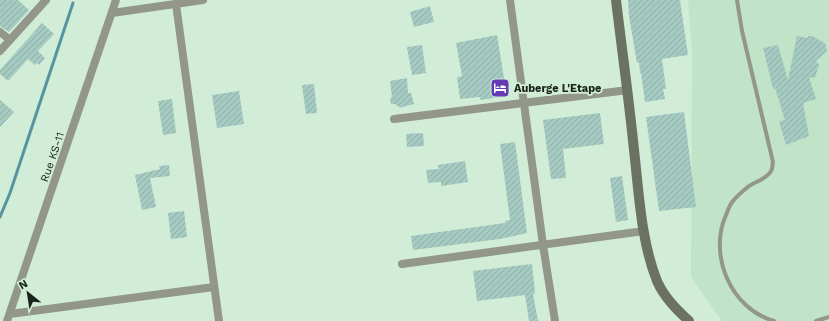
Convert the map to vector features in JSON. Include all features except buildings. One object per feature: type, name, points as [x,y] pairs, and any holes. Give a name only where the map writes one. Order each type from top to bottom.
[{"type":"street","points":[[0,51],[46,0]]},
{"type":"street","name":"Rue KS-11","points":[[9,317],[116,0]]},
{"type":"street","points":[[112,13],[204,0]]},
{"type":"street","points":[[510,0],[543,246],[555,321]]},
{"type":"street","points":[[616,0],[628,90],[639,194],[648,254],[658,282],[667,299],[689,321]]},
{"type":"street","points":[[176,4],[219,321]]},
{"type":"street","points":[[0,32],[10,40]]},
{"type":"street","points":[[394,119],[628,90]]},
{"type":"street","points":[[402,264],[543,246],[644,231]]},
{"type":"street","points":[[9,317],[214,287]]},
{"type":"lane","points":[[737,0],[742,31],[773,162],[772,170],[768,175],[749,186],[732,202],[723,223],[720,246],[723,268],[733,290],[748,307],[774,321]]},
{"type":"lane","points":[[816,321],[829,317]]},
{"type":"shaded area","points":[[688,0],[829,0],[829,321],[722,321],[691,277],[692,53]]},
{"type":"waterway","points":[[0,217],[10,193],[73,3]]},
{"type":"place","name":"Auberge L'Etape","points":[[500,88]]}]
